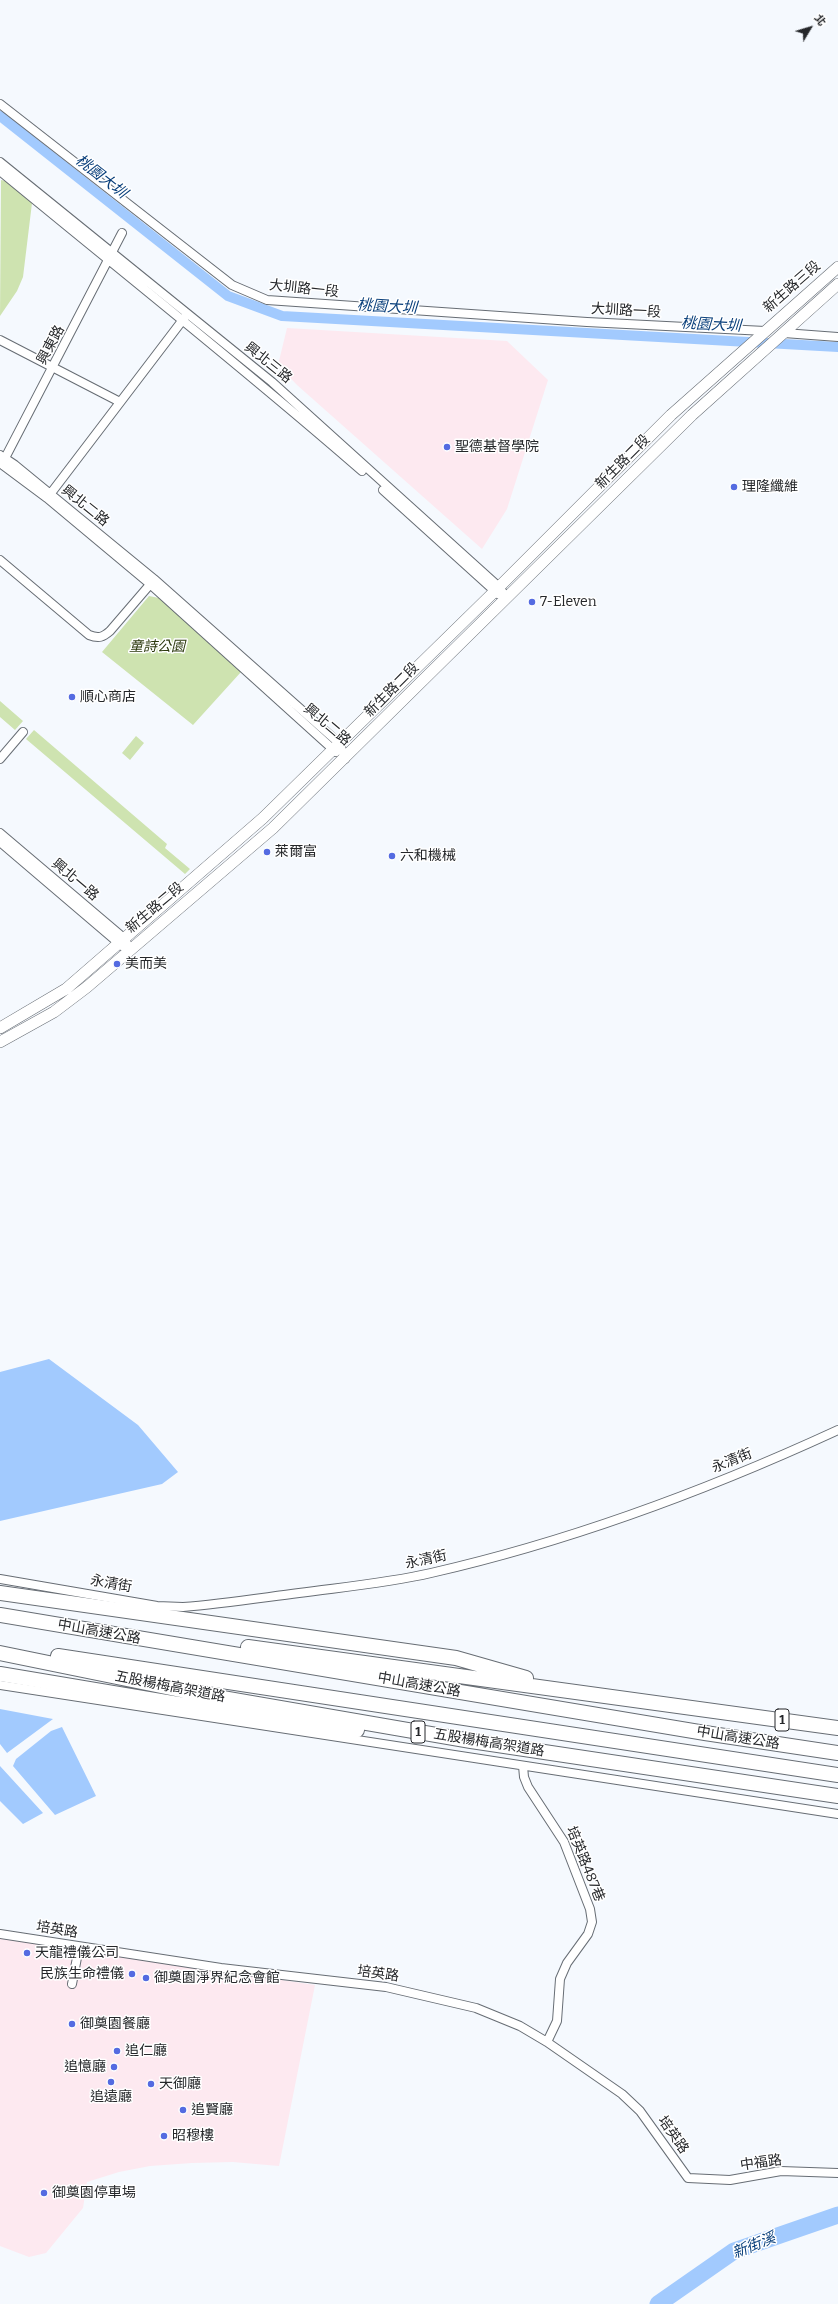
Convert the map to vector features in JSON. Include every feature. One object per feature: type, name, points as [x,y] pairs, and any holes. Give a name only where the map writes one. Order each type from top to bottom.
[{"type":"highway","points":[[0,1593],[456,1658],[575,1692]]},
{"type":"highway","name":"1","points":[[0,1614],[838,1728]]},
{"type":"highway","name":"中山高速公路","points":[[0,1614],[689,1730],[838,1752]]},
{"type":"highway","name":"中山高速公路","points":[[0,1647],[838,1776]]},
{"type":"highway","name":"五股楊梅高架道路","points":[[0,1653],[205,1695],[471,1741],[838,1796]]},
{"type":"highway","points":[[0,1674],[304,1725],[471,1741]]},
{"type":"main road","name":"新生路三段","points":[[765,331],[838,266]]},
{"type":"main road","name":"新生路三段","points":[[784,332],[838,284]]},
{"type":"main road","name":"新生路二段","points":[[0,1028],[66,989],[122,942],[263,818],[496,590],[671,415],[765,331]]},
{"type":"main road","name":"新生路二段","points":[[0,1042],[54,1012],[87,988],[273,828],[692,415],[754,361],[784,332]]},
{"type":"street","name":"大圳路一段","points":[[0,104],[232,285],[267,300],[587,322],[765,331]]},
{"type":"street","points":[[0,162],[111,257]]},
{"type":"street","points":[[0,171],[111,257]]},
{"type":"street","name":"興東路","points":[[1,462],[54,368],[122,233]]},
{"type":"street","name":"興北三路","points":[[111,257],[184,318],[272,382],[496,590],[507,598]]},
{"type":"street","points":[[49,496],[184,318]]},
{"type":"street","points":[[784,332],[838,337]]},
{"type":"street","points":[[0,340],[120,402]]},
{"type":"street","name":"興北二路","points":[[1,462],[49,496],[152,582],[337,747],[344,759]]},
{"type":"street","points":[[0,560],[90,635],[96,638],[104,636],[110,631],[152,582]]},
{"type":"street","points":[[0,759],[23,732]]},
{"type":"street","name":"興北一路","points":[[0,833],[130,950]]},
{"type":"street","points":[[0,842],[122,942]]},
{"type":"street","name":"永清街","points":[[0,1580],[157,1606],[183,1607],[368,1584],[430,1574],[523,1550],[591,1528],[709,1484],[838,1430]]},
{"type":"street","points":[[0,1685],[838,1814]]},
{"type":"street","name":"培英路487巷","points":[[523,1766],[524,1777],[528,1787],[564,1842],[590,1909],[592,1922],[588,1934],[567,1963],[560,1979],[557,2021],[547,2042]]},
{"type":"street","name":"培英路","points":[[0,1934],[221,1968],[394,1989],[476,2008],[520,2026],[547,2042],[622,2094],[640,2111],[688,2178]]},
{"type":"street","points":[[72,1984],[79,1946]]},
{"type":"street","name":"中福路","points":[[688,2178],[730,2180],[781,2171],[838,2173]]},
{"type":"shaded area","name":"聖德基督學院","points":[[287,328],[507,341],[548,380],[507,509],[482,549],[297,385],[278,365]]},
{"type":"shaded area","points":[[0,1937],[315,1985],[279,2166],[233,2162],[192,2163],[150,2166],[119,2172],[87,2182],[83,2208],[46,2253],[29,2257],[0,2246]]},
{"type":"green space","points":[[1,180],[6,181],[32,203],[23,277],[17,291],[0,316]]},
{"type":"green space","name":"童詩公園","points":[[149,596],[159,598],[241,672],[193,725],[102,652]]},
{"type":"green space","points":[[0,701],[23,721],[15,730],[0,717]]},
{"type":"green space","points":[[34,730],[167,844],[165,848],[190,869],[185,874],[26,739]]},
{"type":"green space","points":[[136,736],[144,743],[130,760],[122,753]]},
{"type":"water","points":[[49,1359],[138,1425],[178,1472],[162,1484],[0,1521],[0,1372]]},
{"type":"water","points":[[0,1709],[53,1719],[7,1753],[0,1744]]},
{"type":"water","points":[[62,1727],[96,1796],[55,1815],[13,1766],[16,1759],[51,1731]]},
{"type":"water","points":[[0,1766],[43,1813],[23,1824],[0,1801]]},
{"type":"waterway","name":"桃園大圳","points":[[0,116],[228,296],[282,316],[838,347]]},
{"type":"waterway","name":"新街溪","points":[[658,2304],[734,2251],[838,2215]]},
{"type":"place","name":"聖德基督學院","points":[[447,447]]},
{"type":"place","name":"理隆纖維","points":[[734,487]]},
{"type":"place","name":"7-Eleven","points":[[532,602]]},
{"type":"place","name":"順心商店","points":[[72,697]]},
{"type":"place","name":"萊爾富","points":[[267,852]]},
{"type":"place","name":"六和機械","points":[[392,856]]},
{"type":"place","name":"美而美","points":[[117,964]]},
{"type":"place","name":"天龍禮儀公司","points":[[27,1953]]},
{"type":"place","name":"民族生命禮儀","points":[[132,1974]]},
{"type":"place","name":"御奠園淨界紀念會館","points":[[146,1978]]},
{"type":"place","name":"御奠園餐廳","points":[[72,2024]]},
{"type":"place","name":"追仁廳","points":[[117,2051]]},
{"type":"place","name":"追憶廳","points":[[114,2067]]},
{"type":"place","name":"追遠廳","points":[[111,2082]]},
{"type":"place","name":"天御廳","points":[[151,2084]]},
{"type":"place","name":"追賢廳","points":[[183,2110]]},
{"type":"place","name":"昭穆樓","points":[[164,2136]]},
{"type":"place","name":"御奠園停車場","points":[[44,2193]]}]
